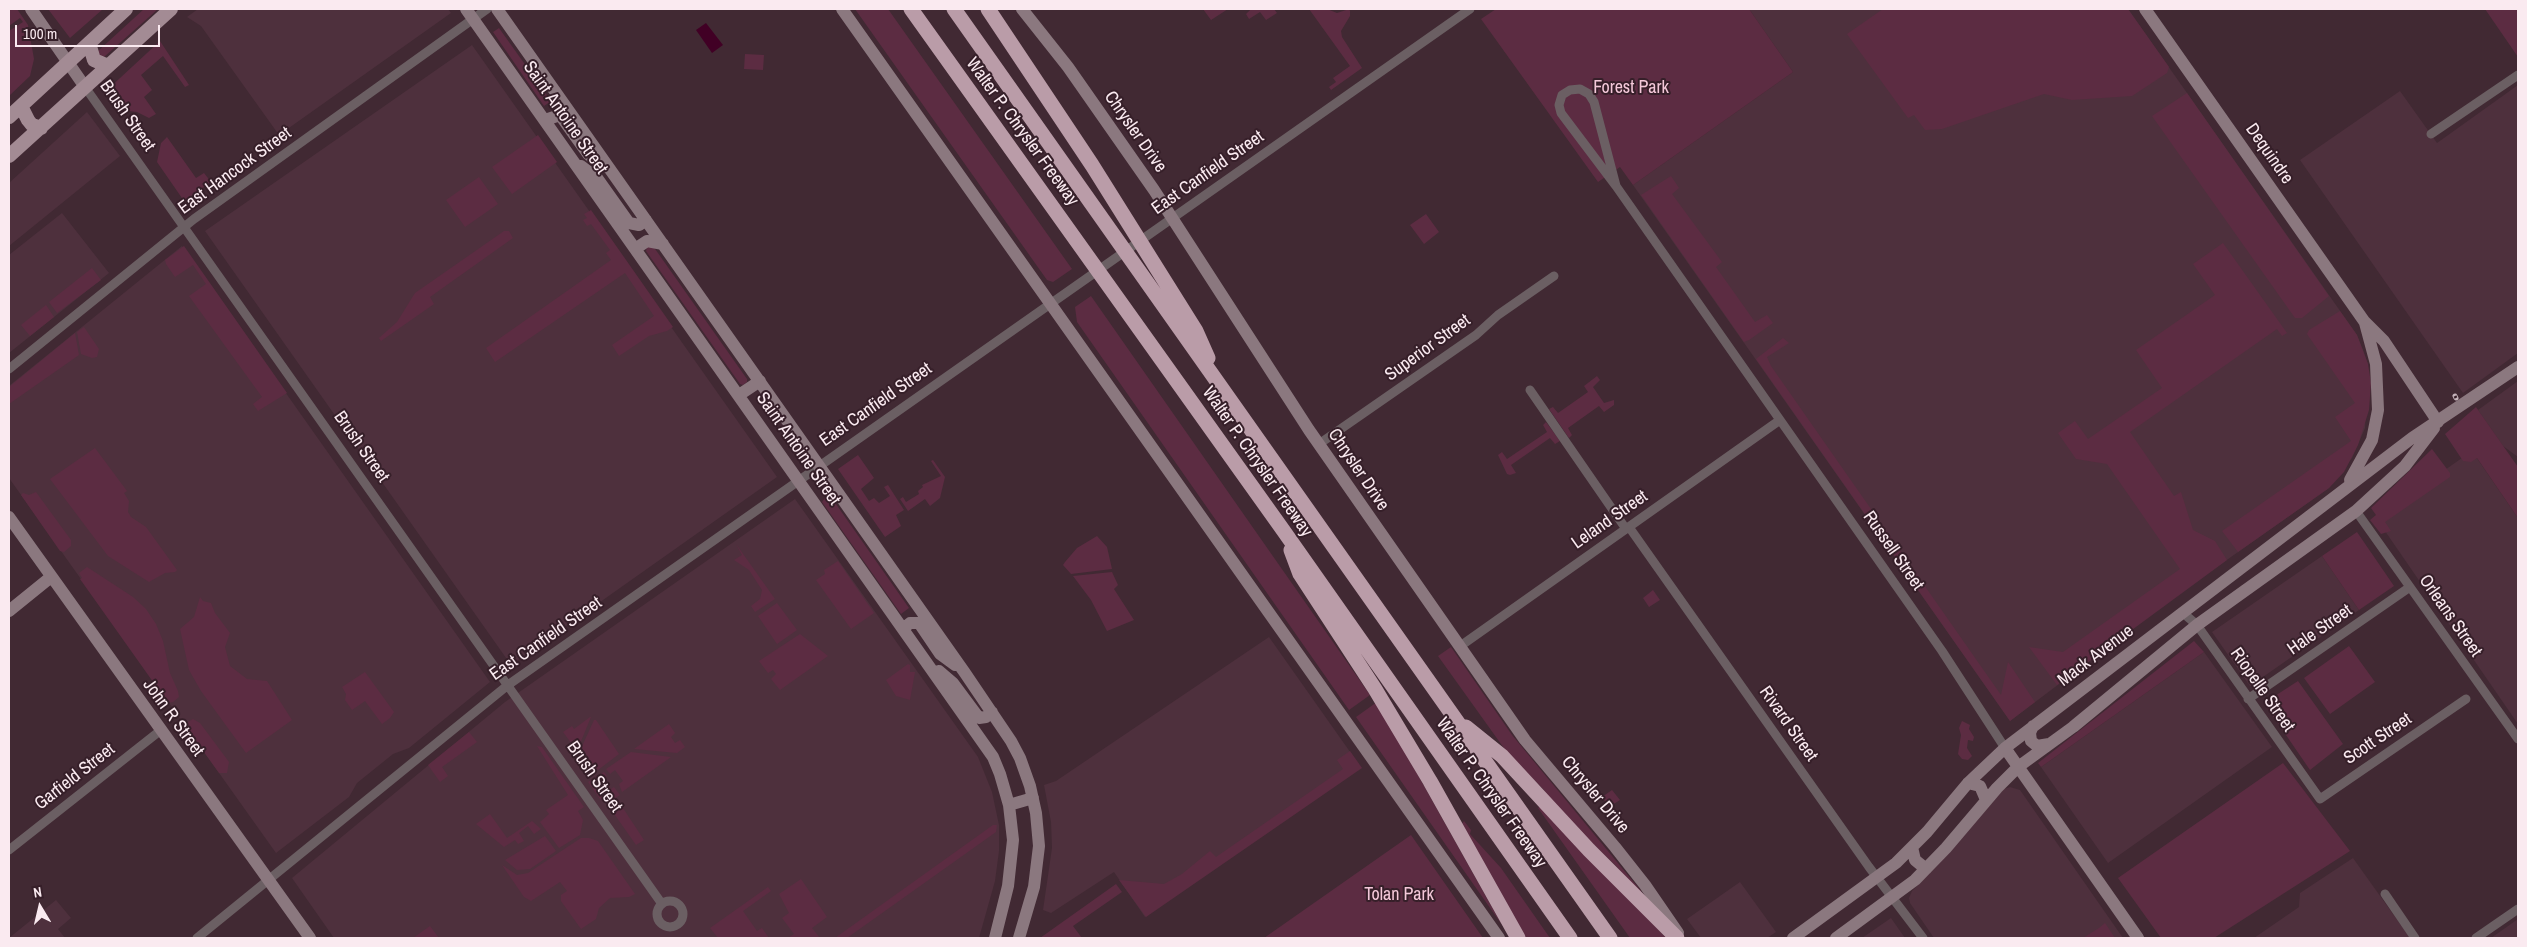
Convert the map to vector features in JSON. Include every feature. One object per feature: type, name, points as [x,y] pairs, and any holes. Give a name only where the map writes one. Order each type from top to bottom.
[{"type":"highway","name":"Walter P. Chrysler Freeway","points":[[911,9],[1283,530],[1570,938]]},
{"type":"highway","name":"Walter P. Chrysler Freeway","points":[[954,9],[1610,938]]},
{"type":"highway","points":[[988,9],[1092,165],[1196,332],[1222,390]]},
{"type":"highway","points":[[1283,530],[1300,574],[1375,688],[1430,781],[1518,938]]},
{"type":"highway","points":[[1452,715],[1502,756],[1588,850],[1677,938]]},
{"type":"main road","points":[[9,117],[126,9]]},
{"type":"main road","points":[[9,156],[172,9]]},
{"type":"main road","points":[[89,44],[94,60],[108,66]]},
{"type":"main road","points":[[21,106],[32,125],[41,128]]},
{"type":"street","name":"Brush Street","points":[[31,9],[662,904]]},
{"type":"street","name":"East Hancock Street","points":[[9,369],[185,227],[470,14],[487,9]]},
{"type":"street","name":"Saint Antoine Street","points":[[497,9],[965,673],[1020,758],[1033,798],[1038,830],[1038,858],[1030,906],[1018,938]]},
{"type":"street","points":[[842,9],[1499,938]]},
{"type":"street","name":"Chrysler Drive","points":[[1022,9],[1068,67],[1172,218],[1319,444],[1525,740],[1645,885],[1682,938]]},
{"type":"street","name":"East Canfield Street","points":[[197,938],[508,685],[1470,9]]},
{"type":"street","name":"Dequindre","points":[[2145,9],[2364,321]]},
{"type":"street","name":"Saint Antoine Street","points":[[470,14],[993,757],[1009,805],[1013,840],[1011,868],[995,938]]},
{"type":"street","points":[[2431,134],[2518,75]]},
{"type":"street","name":"Russell Street","points":[[1616,186],[1594,102],[1589,94],[1580,89],[1570,90],[1562,95],[1559,105],[1562,113],[1616,186],[1942,651],[2005,748],[2138,938]]},
{"type":"street","points":[[545,120],[560,115],[588,154],[615,176]]},
{"type":"street","points":[[573,160],[598,178],[629,223],[638,225],[646,220]]},
{"type":"street","points":[[636,249],[647,241],[664,244]]},
{"type":"street","name":"Superior Street","points":[[1319,444],[1476,335],[1498,315],[1554,276]]},
{"type":"street","points":[[2364,321],[2384,341],[2438,422]]},
{"type":"street","points":[[2335,496],[2356,473],[2372,440],[2377,417],[2379,382],[2364,321]]},
{"type":"street","name":"Mack Avenue","points":[[1792,938],[1877,878],[1912,848],[1968,783],[2005,748],[2412,438],[2518,366]]},
{"type":"street","points":[[739,395],[760,381]]},
{"type":"street","name":"Rivard Street","points":[[1530,390],[1877,878],[1923,938]]},
{"type":"street","name":"Leland Street","points":[[1459,647],[1780,420]]},
{"type":"street","name":"Mack Avenue","points":[[1836,938],[1893,898],[1926,869],[1986,800],[2018,767],[2197,626],[2356,511],[2405,466],[2438,422]]},
{"type":"street","name":"Orleans Street","points":[[2356,511],[2518,739]]},
{"type":"street","name":"John R Street","points":[[9,517],[310,938]]},
{"type":"street","points":[[2270,573],[2264,568],[2265,558],[2283,544],[2305,520]]},
{"type":"street","points":[[9,611],[51,577]]},
{"type":"street","name":"Hale Street","points":[[2248,699],[2410,587]]},
{"type":"street","name":"Riopelle Street","points":[[2182,612],[2197,626],[2312,789]]},
{"type":"street","points":[[904,628],[910,623],[919,623],[940,654],[965,673]]},
{"type":"street","points":[[925,660],[953,683],[978,718],[986,717],[992,712]]},
{"type":"street","name":"Scott Street","points":[[2312,789],[2320,799],[2466,699]]},
{"type":"street","points":[[2033,726],[2030,734],[2031,740],[2037,746],[2049,744]]},
{"type":"street","name":"Garfield Street","points":[[9,850],[161,730]]},
{"type":"street","points":[[1968,783],[1980,786],[1986,800]]},
{"type":"street","points":[[1009,805],[1033,798]]},
{"type":"street","points":[[1912,848],[1915,860],[1926,869]]},
{"type":"street","points":[[2385,894],[2415,938]]},
{"type":"street","points":[[2476,938],[2518,909]]},
{"type":"shaded area","points":[[198,9],[448,9],[451,13],[279,135],[201,26],[187,17]]},
{"type":"shaded area","points":[[1749,9],[2128,9],[2357,335],[2363,350],[2368,364],[2365,428],[2352,458],[2329,488],[2177,595],[2010,721],[1633,185],[1793,72]]},
{"type":"shaded area","points":[[706,23],[723,45],[712,53],[696,30]]},
{"type":"shaded area","points":[[472,45],[777,477],[511,665],[205,231]]},
{"type":"shaded area","points":[[2518,85],[2518,353],[2463,393],[2300,160],[2400,91],[2437,143]]},
{"type":"shaded area","points":[[87,112],[120,156],[9,246],[9,183]]},
{"type":"shaded area","points":[[62,213],[109,273],[9,353],[9,255]]},
{"type":"shaded area","points":[[182,246],[490,682],[409,748],[393,754],[357,783],[349,797],[276,853],[9,478],[9,386]]},
{"type":"shaded area","points":[[2518,381],[2518,457],[2503,446],[2478,410]]},
{"type":"shaded area","points":[[2472,451],[2518,518],[2518,724],[2376,518]]},
{"type":"shaded area","points":[[795,499],[978,757],[992,792],[999,825],[999,851],[995,881],[979,938],[334,938],[292,878],[505,702]]},
{"type":"shaded area","points":[[2322,556],[2359,610],[2250,686],[2212,632]]},
{"type":"shaded area","points":[[1269,637],[1360,766],[1145,917],[1114,872],[1051,913],[1043,910],[1052,848],[1051,822],[1044,785],[1056,781]]},
{"type":"shaded area","points":[[2204,652],[2272,747],[2108,863],[2041,767]]},
{"type":"shaded area","points":[[2010,787],[2020,790],[2123,938],[1934,938],[1910,903],[1909,898],[1912,891],[1936,867],[2004,789]]},
{"type":"shaded area","points":[[2353,858],[2410,938],[2254,938],[2299,907],[2300,893]]},
{"type":"shaded area","points":[[1740,882],[1776,932],[1767,938],[1701,938],[1687,919]]},
{"type":"shaded area","points":[[56,900],[71,918],[58,929],[65,938],[9,938]]},
{"type":"shaded area","points":[[1891,918],[1905,938],[1862,938]]},
{"type":"shaded area","points":[[2518,919],[2518,938],[2491,938]]},
{"type":"green space","points":[[9,9],[17,9],[28,25],[34,59],[30,76],[9,96],[9,31],[23,22],[20,18],[9,26]]},
{"type":"green space","points":[[48,9],[103,9],[70,38]]},
{"type":"green space","points":[[144,9],[158,9],[104,57],[100,57],[98,51]]},
{"type":"green space","points":[[855,9],[888,9],[1072,269],[1053,282],[1047,280]]},
{"type":"green space","points":[[1203,9],[1228,9],[1211,20]]},
{"type":"green space","points":[[1251,9],[1274,9],[1277,13],[1266,20],[1260,12],[1249,19],[1246,14]]},
{"type":"green space","points":[[1309,9],[1327,9],[1337,13],[1349,9],[1350,11],[1350,16],[1341,31],[1342,37],[1362,68],[1331,90],[1329,87],[1336,82],[1333,78],[1350,66]]},
{"type":"green space","name":"Forest Park","points":[[1496,9],[1749,9],[1793,72],[1633,185],[1620,167],[1598,182],[1481,19]]},
{"type":"green space","points":[[1883,9],[2128,9],[2169,67],[2167,73],[2132,96],[2072,100],[2044,94],[1942,129],[1925,130],[1914,115],[1908,118],[1847,34]]},
{"type":"green space","points":[[2485,9],[2518,9],[2518,57]]},
{"type":"green space","points":[[499,28],[551,101],[544,106],[493,32]]},
{"type":"green space","points":[[160,41],[189,85],[185,87],[163,56],[141,75],[152,90],[144,97],[156,114],[149,118],[137,112],[120,110],[106,91]]},
{"type":"green space","points":[[745,54],[764,55],[763,70],[744,69]]},
{"type":"green space","points":[[2187,93],[2329,296],[2302,318],[2295,318],[2152,116]]},
{"type":"green space","points":[[538,135],[557,162],[512,194],[492,167]]},
{"type":"green space","points":[[167,137],[196,178],[204,173],[211,182],[184,201],[157,162],[161,143]]},
{"type":"green space","points":[[1671,176],[1679,188],[1672,194],[1722,262],[1716,267],[1755,322],[1767,315],[1773,323],[1749,340],[1744,342],[1641,195]]},
{"type":"green space","points":[[479,177],[498,204],[465,227],[446,200]]},
{"type":"green space","points":[[591,210],[673,327],[667,331],[649,336],[619,356],[612,345],[654,316],[625,273],[495,362],[486,348],[611,260],[606,253],[610,250],[591,224],[587,226],[583,220],[587,218],[584,214]]},
{"type":"green space","points":[[1426,214],[1439,232],[1424,244],[1410,225]]},
{"type":"green space","points":[[504,231],[509,231],[513,238],[430,297],[434,304],[381,341],[379,338],[397,322],[415,293]]},
{"type":"green space","points":[[2223,243],[2287,333],[2282,336],[2277,329],[2130,432],[2174,496],[2181,492],[2193,530],[2215,541],[2227,560],[2057,685],[2029,647],[2063,652],[2180,569],[2107,464],[2076,459],[2058,433],[2075,421],[2088,439],[2162,388],[2136,350],[2215,295],[2193,264]]},
{"type":"green space","points":[[184,246],[287,393],[258,411],[253,404],[262,397],[189,296],[206,284],[193,265],[175,277],[166,264],[165,260]]},
{"type":"green space","points":[[653,246],[747,379],[747,382],[743,385],[740,384],[646,251],[647,247]]},
{"type":"green space","points":[[92,268],[101,280],[57,313],[49,302]]},
{"type":"green space","points":[[1091,296],[1370,695],[1349,710],[1077,322],[1075,307]]},
{"type":"green space","points":[[46,305],[54,317],[30,336],[21,325]]},
{"type":"green space","points":[[2340,311],[2357,335],[2368,364],[2371,383],[2369,410],[2358,445],[2344,472],[2329,488],[2238,552],[2222,531],[2351,441],[2335,417],[2355,403],[2307,334],[2309,330]]},
{"type":"green space","points":[[84,327],[99,349],[97,357],[92,358],[81,354],[77,332]]},
{"type":"green space","points":[[75,333],[79,355],[9,404],[9,387]]},
{"type":"green space","points":[[1783,338],[1789,343],[1767,357],[1771,366],[2001,695],[2008,662],[2035,702],[2010,721],[1756,359]]},
{"type":"green space","points":[[1597,376],[1600,380],[1593,387],[1604,403],[1614,400],[1614,405],[1604,412],[1599,406],[1568,428],[1572,435],[1569,438],[1549,409],[1553,407],[1558,413],[1588,392],[1584,386]]},
{"type":"green space","points":[[2476,407],[2518,467],[2518,518],[2477,458],[2471,462],[2463,461],[2445,434]]},
{"type":"green space","points":[[1546,422],[1560,441],[1555,444],[1550,438],[1511,465],[1516,473],[1507,474],[1498,455],[1502,452],[1507,459],[1547,432],[1543,425]]},
{"type":"green space","points":[[95,448],[127,491],[124,493],[129,501],[128,512],[131,517],[146,527],[177,570],[175,572],[165,573],[149,582],[108,556],[50,479]]},
{"type":"green space","points":[[2432,449],[2450,473],[2450,477],[2385,522],[2391,531],[2381,534],[2370,520],[2376,515],[2371,508]]},
{"type":"green space","points":[[858,455],[874,478],[861,489],[869,501],[874,498],[879,503],[890,496],[884,487],[888,485],[904,510],[896,515],[901,526],[885,537],[838,469]]},
{"type":"green space","points":[[933,460],[945,477],[940,498],[930,506],[925,499],[908,511],[900,499],[903,497],[906,502],[919,494],[918,491],[923,487],[922,485],[941,476],[931,461]]},
{"type":"green space","points":[[36,492],[71,540],[71,546],[64,552],[60,551],[21,495],[23,493],[29,495]]},
{"type":"green space","points":[[827,495],[831,497],[909,608],[901,614],[822,502]]},
{"type":"green space","points":[[2357,532],[2394,586],[2359,610],[2322,556]]},
{"type":"green space","points":[[1097,536],[1107,547],[1112,569],[1071,574],[1063,565],[1065,562],[1077,548]]},
{"type":"green space","points":[[736,544],[775,599],[755,612],[751,606],[760,599],[762,590],[749,570],[734,560],[742,555]]},
{"type":"green space","points":[[838,561],[874,613],[851,629],[816,580],[825,574],[824,570]]},
{"type":"green space","points":[[87,567],[133,597],[146,609],[156,624],[163,641],[170,673],[178,691],[179,697],[173,702],[168,703],[80,579],[82,578],[79,573]]},
{"type":"green space","points":[[1112,572],[1118,585],[1114,589],[1134,620],[1107,631],[1091,600],[1073,576]]},
{"type":"green space","points":[[1653,590],[1660,600],[1649,607],[1643,598]]},
{"type":"green space","points":[[200,597],[203,601],[211,603],[215,613],[230,633],[225,647],[230,666],[247,679],[267,681],[292,720],[246,753],[201,691],[189,670],[180,629],[194,617]]},
{"type":"green space","points":[[777,603],[797,630],[777,644],[758,616]]},
{"type":"green space","points":[[800,634],[828,656],[780,690],[771,679],[776,674],[773,670],[768,673],[759,661]]},
{"type":"green space","points":[[2194,641],[2204,652],[2041,767],[2038,763]]},
{"type":"green space","points":[[2349,646],[2375,682],[2330,714],[2304,678]]},
{"type":"green space","points":[[1451,647],[1512,735],[1641,891],[1639,893],[1616,866],[1548,800],[1544,790],[1506,751],[1438,656]]},
{"type":"green space","points":[[908,664],[910,665],[910,672],[915,672],[910,700],[896,696],[886,680]]},
{"type":"green space","points":[[365,672],[394,712],[382,724],[365,701],[352,710],[345,700],[346,694],[342,687]]},
{"type":"green space","points":[[2298,681],[2343,744],[2310,770],[2264,703]]},
{"type":"green space","points":[[1377,702],[1502,925],[1356,717]]},
{"type":"green space","points":[[590,717],[577,751],[563,732],[572,726],[574,729]]},
{"type":"green space","points":[[193,719],[200,723],[229,762],[227,773],[219,773],[186,727],[186,723]]},
{"type":"green space","points":[[594,720],[596,720],[619,754],[598,770],[586,763],[579,753]]},
{"type":"green space","points":[[1962,721],[1970,725],[1969,729],[1974,737],[1973,741],[1968,740],[1967,748],[1972,756],[1968,760],[1962,759],[1958,754],[1961,735],[1959,728]]},
{"type":"green space","points":[[669,724],[675,733],[671,737],[675,743],[680,740],[685,747],[677,753],[634,749]]},
{"type":"green space","points":[[469,732],[477,742],[442,767],[448,776],[440,782],[428,765]]},
{"type":"green space","points":[[537,746],[542,747],[584,807],[578,811],[583,820],[580,835],[559,848],[540,822],[549,814],[546,810],[568,795]]},
{"type":"green space","points":[[1350,751],[1362,768],[1146,917],[1119,880],[1164,884],[1182,874],[1210,851],[1216,857],[1343,769],[1337,760]]},
{"type":"green space","points":[[631,752],[671,757],[622,792],[619,784],[623,781],[615,770],[610,774],[606,769]]},
{"type":"green space","points":[[2283,763],[2350,851],[2214,938],[2161,938],[2118,878]]},
{"type":"green space","points":[[604,772],[607,776],[604,778],[611,789],[614,787],[620,795],[607,803],[600,799],[588,782]]},
{"type":"green space","points":[[1612,790],[1620,800],[1609,807],[1602,797]]},
{"type":"green space","points":[[619,802],[644,840],[636,845],[610,808]]},
{"type":"green space","points":[[1541,806],[1666,938],[1630,938],[1538,808]]},
{"type":"green space","points":[[490,814],[507,838],[532,821],[541,829],[534,834],[528,826],[519,833],[524,841],[518,844],[515,840],[504,847],[476,824]]},
{"type":"green space","points":[[1464,821],[1471,830],[1470,834],[1501,868],[1550,938],[1524,938],[1461,825]]},
{"type":"green space","points":[[993,825],[997,825],[996,832],[847,938],[835,938]]},
{"type":"green space","name":"Tolan Park","points":[[1411,835],[1483,938],[1264,938]]},
{"type":"green space","points":[[545,836],[556,851],[530,869],[517,870],[505,860]]},
{"type":"green space","points":[[581,838],[598,841],[635,894],[629,897],[610,898],[599,908],[596,919],[581,929],[561,901],[561,895],[567,891],[560,882],[531,901],[524,897],[502,865],[517,875],[528,873]]},
{"type":"green space","points":[[801,879],[827,917],[812,928],[820,938],[788,938],[794,934],[782,918],[789,913],[779,894]]},
{"type":"green space","points":[[1116,884],[1122,892],[1073,926],[1082,938],[1040,938]]},
{"type":"green space","points":[[768,887],[771,891],[743,911],[757,931],[762,928],[769,938],[718,938],[710,928]]},
{"type":"green space","points":[[2105,923],[2115,938],[2083,938],[2099,928]]},
{"type":"green space","points":[[430,926],[439,938],[413,938]]}]
